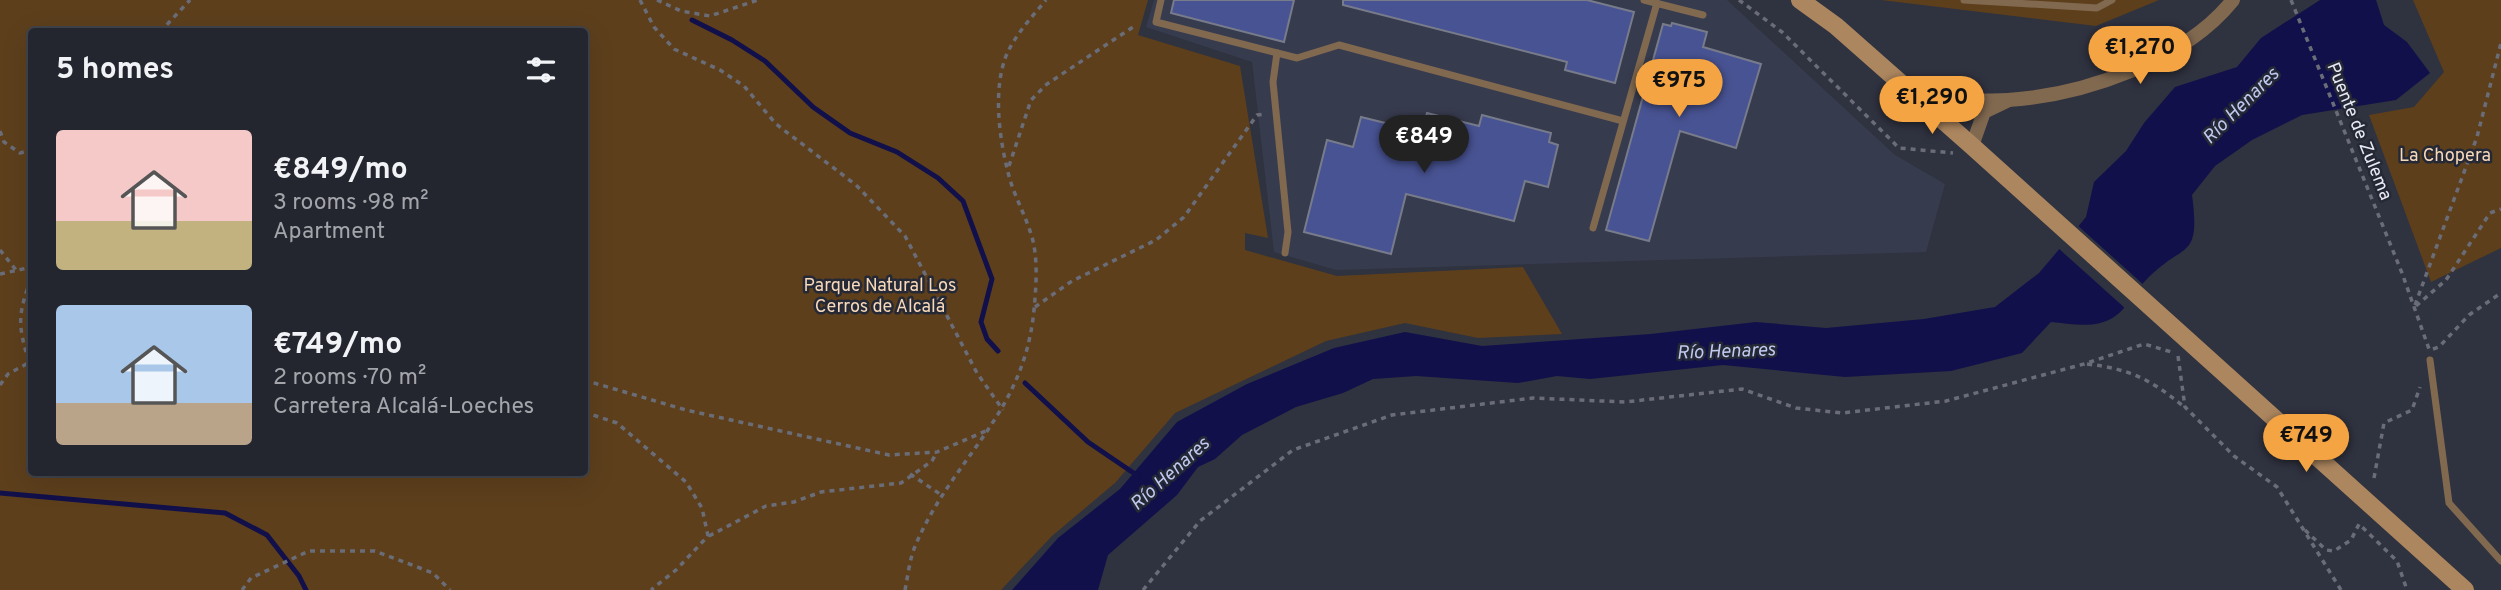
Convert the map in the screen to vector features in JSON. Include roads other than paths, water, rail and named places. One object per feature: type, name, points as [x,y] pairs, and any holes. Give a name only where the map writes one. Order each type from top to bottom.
[{"type":"main road","points":[[1800,0],[1836,26],[1917,97],[1972,151],[2465,590]]},
{"type":"street","points":[[1917,97],[2009,100],[2080,87],[2136,69],[2197,36],[2233,0]]},
{"type":"street","points":[[1972,151],[1984,112],[2009,100]]},
{"type":"lane","points":[[1161,0],[1156,22],[1297,58],[1339,45],[1623,121]]},
{"type":"lane","points":[[1644,0],[1703,15]]},
{"type":"lane","points":[[1964,0],[2097,8],[2112,0]]},
{"type":"lane","points":[[1592,229],[1657,3]]},
{"type":"lane","points":[[1277,53],[1273,82],[1288,232],[1285,253]]},
{"type":"lane","points":[[2430,360],[2449,503],[2501,561]]},
{"type":"water","name":"Río Henares","points":[[2320,0],[2376,0],[2384,25],[2407,42],[2430,73],[2396,100],[2302,115],[2252,140],[2215,166],[2192,195],[2194,231],[2191,241],[2146,280],[2119,314],[2107,321],[2083,325],[2051,322],[2022,353],[1951,371],[1845,377],[1723,365],[1590,379],[1557,376],[1518,383],[1416,376],[1373,379],[1343,393],[1296,407],[1242,435],[1215,459],[1198,467],[1177,495],[1108,555],[1098,590],[1012,590],[1058,538],[1120,489],[1177,422],[1247,384],[1334,348],[1405,332],[1482,346],[1651,334],[1756,322],[1826,328],[1924,319],[1995,307],[2039,273],[2073,233],[2086,217],[2094,182],[2126,151],[2144,123],[2175,87],[2237,67],[2261,38]]},
{"type":"waterway","points":[[692,20],[732,40],[765,61],[813,107],[850,133],[897,152],[938,178],[963,201],[992,279],[981,322],[987,339],[998,351]]},
{"type":"waterway","name":"Río Henares","points":[[1025,383],[1088,442],[1138,476]]},
{"type":"waterway","points":[[0,493],[225,513],[267,535],[299,576],[306,590]]},
{"type":"park label","name":"La Chopera","points":[[2445,155]]},
{"type":"park label","name":"Parque Natural Los Cerros de Alcalá","points":[[880,295]]}]
